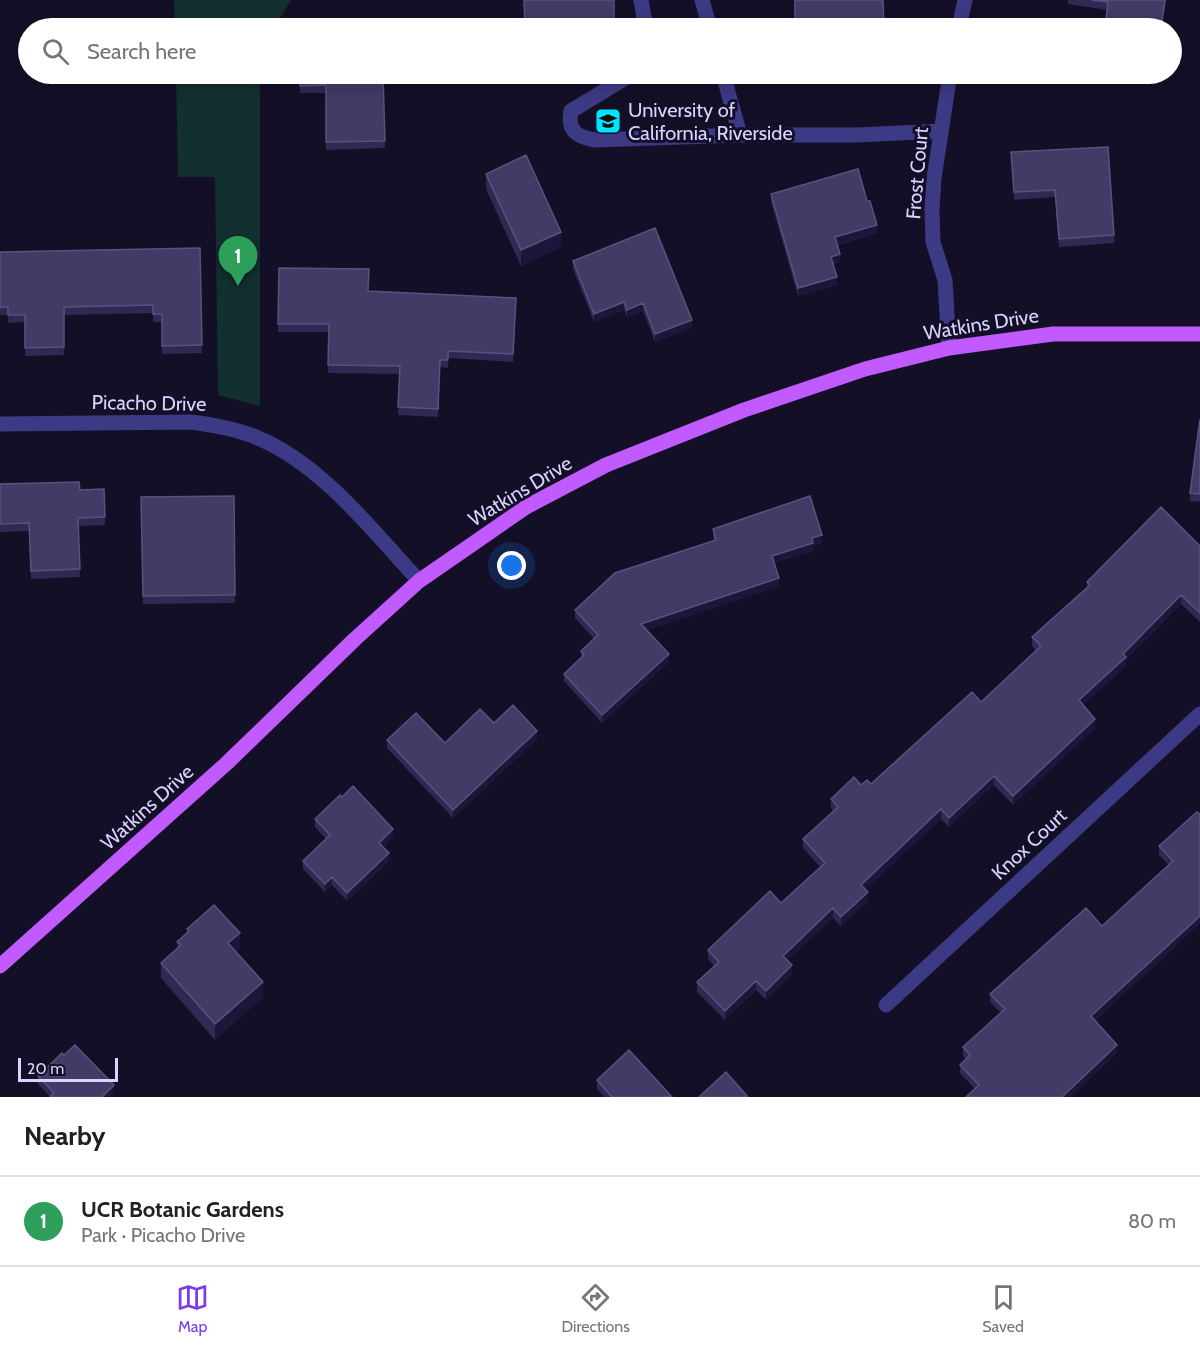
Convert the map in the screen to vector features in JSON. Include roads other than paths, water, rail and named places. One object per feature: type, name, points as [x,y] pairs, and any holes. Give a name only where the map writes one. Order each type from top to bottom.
[{"type":"main road","name":"Watkins Drive","points":[[0,966],[227,764],[355,639],[419,581],[526,507],[606,465],[744,410],[865,369],[949,348],[1053,334],[1200,334]]},
{"type":"street","points":[[641,0],[644,18]]},
{"type":"street","points":[[702,0],[707,18]]},
{"type":"street","points":[[961,18],[965,0]]},
{"type":"street","points":[[616,84],[571,111],[569,120],[574,132],[582,138],[595,140],[740,135],[857,135],[941,131]]},
{"type":"street","points":[[726,84],[740,135]]},
{"type":"street","name":"Frost Court","points":[[948,84],[932,209],[933,242],[945,280],[949,348]]},
{"type":"street","name":"Picacho Drive","points":[[0,424],[191,422],[222,427],[259,438],[288,454],[332,488],[419,581]]},
{"type":"street","name":"Knox Court","points":[[886,1005],[1200,714]]},
{"type":"place","name":"University of California, Riverside","points":[[608,121]]},
{"type":"place","name":"UCR Botanic Gardens","points":[[238,286]]}]
